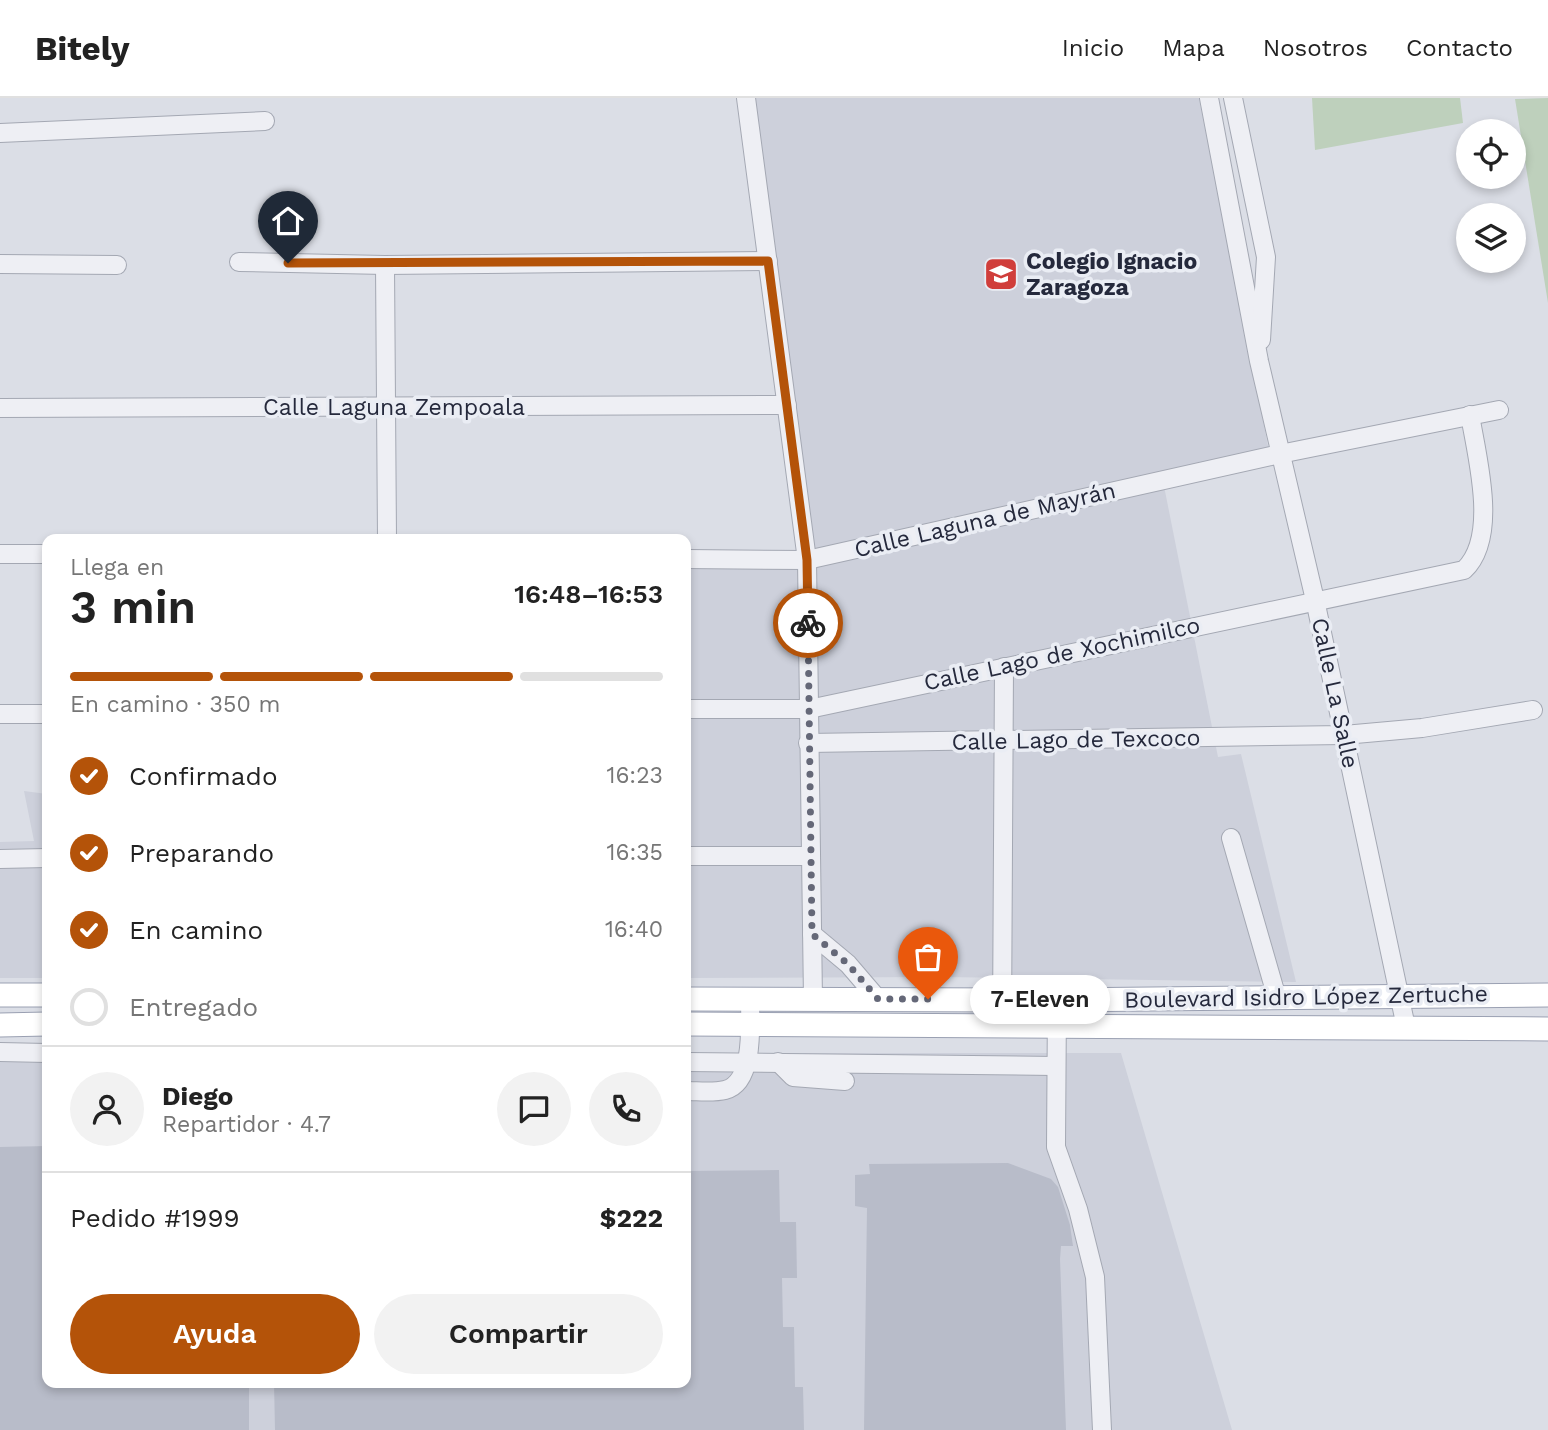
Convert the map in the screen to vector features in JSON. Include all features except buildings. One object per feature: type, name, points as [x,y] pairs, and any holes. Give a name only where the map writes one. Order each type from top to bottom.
[{"type":"main road","points":[[0,995],[42,995]]},
{"type":"main road","name":"Boulevard Isidro López Zertuche","points":[[691,999],[1057,1000],[1548,995]]},
{"type":"main road","points":[[0,1025],[42,1024]]},
{"type":"main road","name":"Boulevard Isidro López Zertuche","points":[[691,1024],[1057,1024],[1548,1029]]},
{"type":"street","points":[[746,98],[807,560],[813,1000]]},
{"type":"street","name":"Calle La Salle","points":[[1209,98],[1259,360],[1315,600],[1406,1027]]},
{"type":"street","name":"Calle La Salle","points":[[1233,98],[1268,271],[1259,360]]},
{"type":"street","points":[[0,133],[265,121]]},
{"type":"street","points":[[239,262],[384,264],[768,261]]},
{"type":"street","points":[[0,264],[117,265]]},
{"type":"street","points":[[384,264],[387,534]]},
{"type":"street","name":"Calle Laguna Zempoala","points":[[0,408],[787,405]]},
{"type":"street","name":"Calle Laguna de Mayrán","points":[[691,559],[807,560],[1280,454],[1499,410]]},
{"type":"street","name":"Calle Lago de Xochimilco","points":[[691,709],[808,709],[1464,570],[1474,561],[1481,542],[1482,492],[1470,415]]},
{"type":"street","points":[[0,554],[42,554]]},
{"type":"street","points":[[1002,1024],[1004,667]]},
{"type":"street","name":"Calle Lago de Texcoco","points":[[808,743],[1344,735],[1422,728],[1533,710]]},
{"type":"street","points":[[0,714],[42,714]]},
{"type":"street","points":[[1231,838],[1276,998]]},
{"type":"street","points":[[691,856],[811,856]]},
{"type":"street","points":[[0,859],[42,858]]},
{"type":"street","points":[[812,934],[848,964],[878,999]]},
{"type":"street","points":[[691,1091],[725,1090],[733,1087],[748,1062],[750,999]]},
{"type":"street","points":[[1057,1000],[1056,1147],[1078,1209],[1095,1277],[1101,1430]]},
{"type":"street","points":[[0,1052],[42,1053]]},
{"type":"street","points":[[691,1062],[1055,1066]]},
{"type":"street","points":[[778,1062],[793,1077],[845,1080]]},
{"type":"shaded area","points":[[745,98],[1199,98],[1269,451],[1163,481],[1218,757],[1241,754],[1296,982],[940,977],[691,978],[691,558],[804,554]]},
{"type":"shaded area","points":[[24,791],[42,793],[42,978],[0,978],[0,842],[34,841]]},
{"type":"shaded area","points":[[0,1051],[42,1052],[42,1388],[691,1388],[691,1053],[1121,1053],[1232,1430],[0,1430]]},
{"type":"green space","points":[[1312,98],[1460,98],[1463,119],[1456,119],[1456,124],[1315,150]]},
{"type":"green space","points":[[1548,98],[1548,303],[1526,167],[1526,119],[1518,119],[1515,99]]},
{"type":"way so far","points":[[808,623],[812,934],[848,964],[878,999],[928,999]]},
{"type":"place","name":"Colegio Ignacio Zaragoza","points":[[1001,274]]},
{"type":"place","name":"7-Eleven","points":[[928,999]]},
{"type":"route","points":[[288,263],[768,261],[807,560],[808,623]]}]
